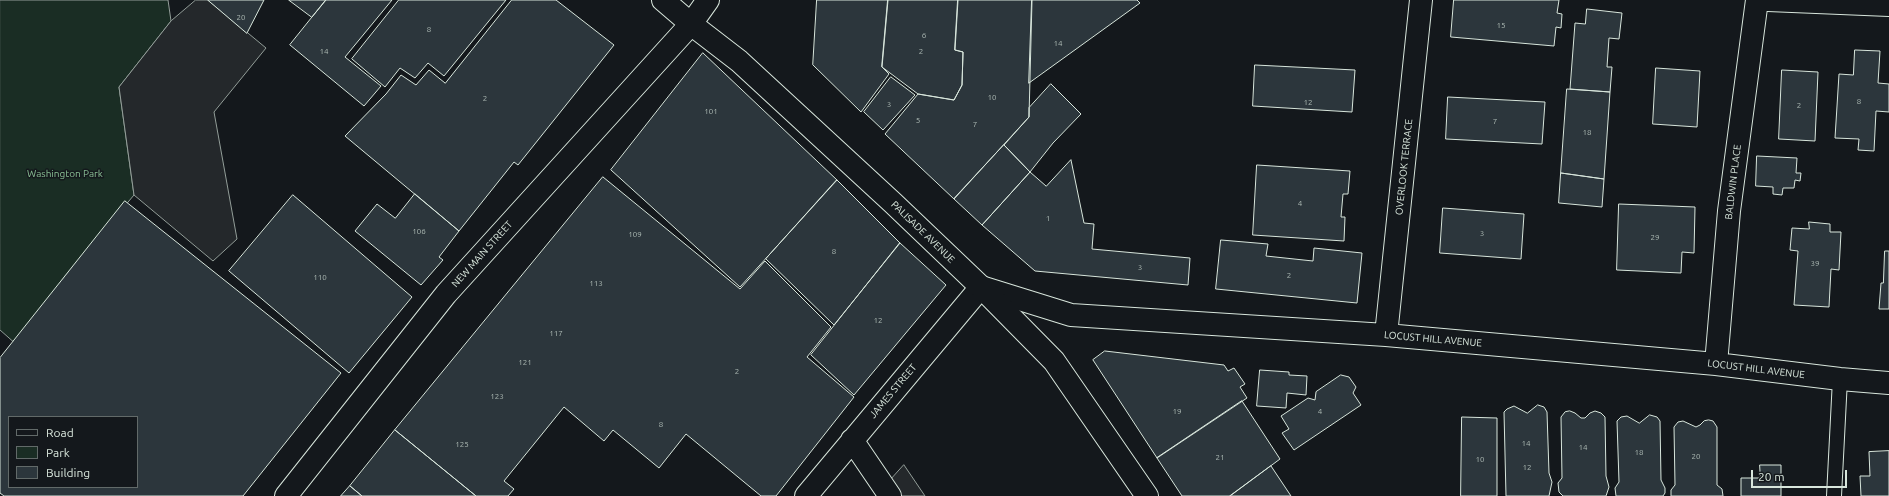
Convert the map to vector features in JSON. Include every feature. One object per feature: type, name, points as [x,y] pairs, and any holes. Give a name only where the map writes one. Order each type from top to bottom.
[{"type":"street","name":"PALISADE AVENUE","points":[[664,0],[691,24],[739,61],[893,203],[981,287],[1054,362],[1147,496]]},
{"type":"street","name":"NEW MAIN STREET","points":[[286,496],[446,294],[691,24],[708,0]]},
{"type":"street","name":"OVERLOOK TERRACE","points":[[1386,335],[1421,0]]},
{"type":"street","name":"BALDWIN PLACE","points":[[1716,364],[1729,211],[1757,0]]},
{"type":"street","points":[[1768,0],[1889,4]]},
{"type":"street","name":"LOCUST HILL AVENUE","points":[[981,287],[1071,316],[1386,335],[1716,364],[1840,379],[1889,383]]},
{"type":"street","name":"JAMES STREET","points":[[806,496],[981,287]]},
{"type":"street","points":[[852,440],[890,496]]},
{"type":"lane","points":[[1834,496],[1840,379]]},
{"type":"green space","name":"Washington Park","points":[[0,0],[168,0],[171,21],[119,87],[134,195],[64,278],[17,345],[0,330]]},
{"type":"shaded area","points":[[196,0],[208,0],[266,48],[214,112],[237,239],[213,261],[134,195],[119,87],[171,21]]},
{"type":"shaded area","points":[[904,465],[925,496],[876,496]]},
{"type":"building","points":[[208,0],[264,0],[247,33]]},
{"type":"building","points":[[289,0],[326,0],[312,17]]},
{"type":"building","points":[[326,0],[392,0],[345,57],[381,86],[364,106],[290,45]]},
{"type":"building","points":[[399,0],[506,0],[444,76],[428,63],[415,78],[400,68],[385,87],[352,59]]},
{"type":"building","points":[[512,0],[556,0],[614,45],[518,165],[514,162],[459,231],[345,136],[386,94],[401,75],[416,85],[429,70],[445,83]]},
{"type":"building","points":[[817,0],[888,0],[882,67],[889,74],[861,112],[813,65]]},
{"type":"building","points":[[888,0],[958,0],[955,50],[963,52],[962,85],[954,100],[918,94],[882,67]]},
{"type":"building","points":[[958,0],[1032,0],[1029,117],[954,199],[885,134],[918,94],[954,100],[962,85],[963,52],[955,50]]},
{"type":"building","points":[[1032,0],[1137,0],[1140,3],[1029,83]]},
{"type":"building","points":[[1454,0],[1559,0],[1557,13],[1562,14],[1561,28],[1556,27],[1554,46],[1451,37]]},
{"type":"building","points":[[1587,9],[1622,13],[1619,39],[1609,38],[1607,67],[1612,67],[1610,92],[1570,89],[1575,23],[1585,24]]},
{"type":"building","points":[[1855,50],[1880,51],[1878,83],[1889,84],[1889,112],[1876,111],[1874,151],[1858,150],[1859,139],[1835,138],[1839,74],[1853,75]]},
{"type":"building","points":[[703,53],[837,180],[740,287],[611,170]]},
{"type":"building","points":[[1255,65],[1355,70],[1352,112],[1253,106]]},
{"type":"building","points":[[1656,68],[1700,71],[1697,127],[1653,124]]},
{"type":"building","points":[[1782,70],[1818,72],[1815,141],[1779,139]]},
{"type":"building","points":[[891,77],[915,95],[883,130],[864,112]]},
{"type":"building","points":[[1051,84],[1081,114],[1053,143],[1030,172],[1004,145],[1029,117],[1029,108]]},
{"type":"building","points":[[1567,89],[1610,92],[1604,179],[1561,173]]},
{"type":"building","points":[[1448,97],[1545,102],[1542,144],[1446,139]]},
{"type":"building","points":[[1004,145],[1030,172],[982,225],[954,199]]},
{"type":"building","points":[[1757,156],[1797,158],[1796,173],[1801,173],[1800,181],[1795,180],[1794,188],[1783,188],[1782,195],[1773,194],[1773,187],[1756,186]]},
{"type":"building","points":[[1071,160],[1084,223],[1094,224],[1092,249],[1190,258],[1188,285],[1035,271],[982,225],[1030,172],[1046,186]]},
{"type":"building","points":[[1257,165],[1350,171],[1348,194],[1343,194],[1341,217],[1345,217],[1344,241],[1253,235]]},
{"type":"building","points":[[1561,173],[1604,179],[1602,207],[1559,203]]},
{"type":"building","points":[[603,177],[740,289],[765,261],[831,327],[807,357],[854,397],[776,496],[761,496],[686,434],[659,468],[613,430],[604,441],[564,407],[504,481],[514,489],[508,496],[476,496],[395,430]]},
{"type":"building","points":[[837,180],[900,243],[834,325],[766,259]]},
{"type":"building","points":[[415,194],[459,231],[439,257],[443,260],[421,285],[355,231],[377,204],[395,218]]},
{"type":"building","points":[[293,195],[412,297],[349,373],[229,271]]},
{"type":"building","points":[[125,201],[341,373],[243,496],[4,496],[0,493],[0,358]]},
{"type":"building","points":[[1619,204],[1695,207],[1694,253],[1682,252],[1681,273],[1617,270]]},
{"type":"building","points":[[1443,208],[1524,214],[1521,259],[1440,253]]},
{"type":"building","points":[[1809,222],[1830,224],[1830,232],[1841,232],[1839,270],[1831,269],[1829,307],[1794,305],[1798,251],[1790,250],[1792,228],[1809,229]]},
{"type":"building","points":[[1221,240],[1268,244],[1266,256],[1313,261],[1314,248],[1362,253],[1357,303],[1216,289]]},
{"type":"building","points":[[900,243],[946,285],[854,395],[811,355]]},
{"type":"building","points":[[1885,251],[1889,251],[1889,309],[1879,309],[1881,283],[1883,283]]},
{"type":"building","points":[[1105,351],[1224,365],[1228,371],[1234,368],[1245,384],[1240,387],[1247,398],[1157,458],[1093,360]]},
{"type":"building","points":[[1260,370],[1289,372],[1289,375],[1307,376],[1306,395],[1287,393],[1286,408],[1257,406]]},
{"type":"building","points":[[1341,375],[1349,377],[1356,387],[1353,393],[1361,405],[1294,450],[1282,433],[1289,429],[1281,416],[1308,398],[1315,400],[1316,392]]},
{"type":"building","points":[[1242,401],[1280,459],[1230,496],[1182,496],[1157,458]]},
{"type":"building","points":[[1538,405],[1544,407],[1547,412],[1549,473],[1552,482],[1549,496],[1506,496],[1504,412],[1514,406],[1527,413]]},
{"type":"building","points":[[1570,411],[1581,418],[1585,418],[1590,413],[1595,411],[1601,413],[1605,417],[1606,476],[1609,487],[1606,496],[1563,496],[1559,492],[1558,483],[1562,478],[1561,417],[1565,412]]},
{"type":"building","points":[[1650,415],[1657,417],[1660,421],[1661,480],[1665,488],[1665,493],[1663,496],[1616,496],[1615,488],[1619,482],[1617,421],[1621,417],[1627,416],[1639,423]]},
{"type":"building","points":[[1462,417],[1497,418],[1497,496],[1461,496]]},
{"type":"building","points":[[1683,421],[1696,427],[1704,421],[1713,421],[1717,427],[1717,485],[1722,489],[1723,496],[1671,496],[1671,490],[1675,485],[1674,427],[1678,422]]},
{"type":"building","points":[[395,430],[476,496],[362,496],[350,486]]},
{"type":"building","points":[[1889,451],[1889,496],[1861,496],[1860,476],[1870,476],[1869,452]]},
{"type":"building","points":[[1760,465],[1781,465],[1781,496],[1741,496],[1741,478],[1760,478]]},
{"type":"building","points":[[1271,466],[1291,496],[1230,496]]},
{"type":"building","points":[[350,486],[362,496],[341,496]]}]
